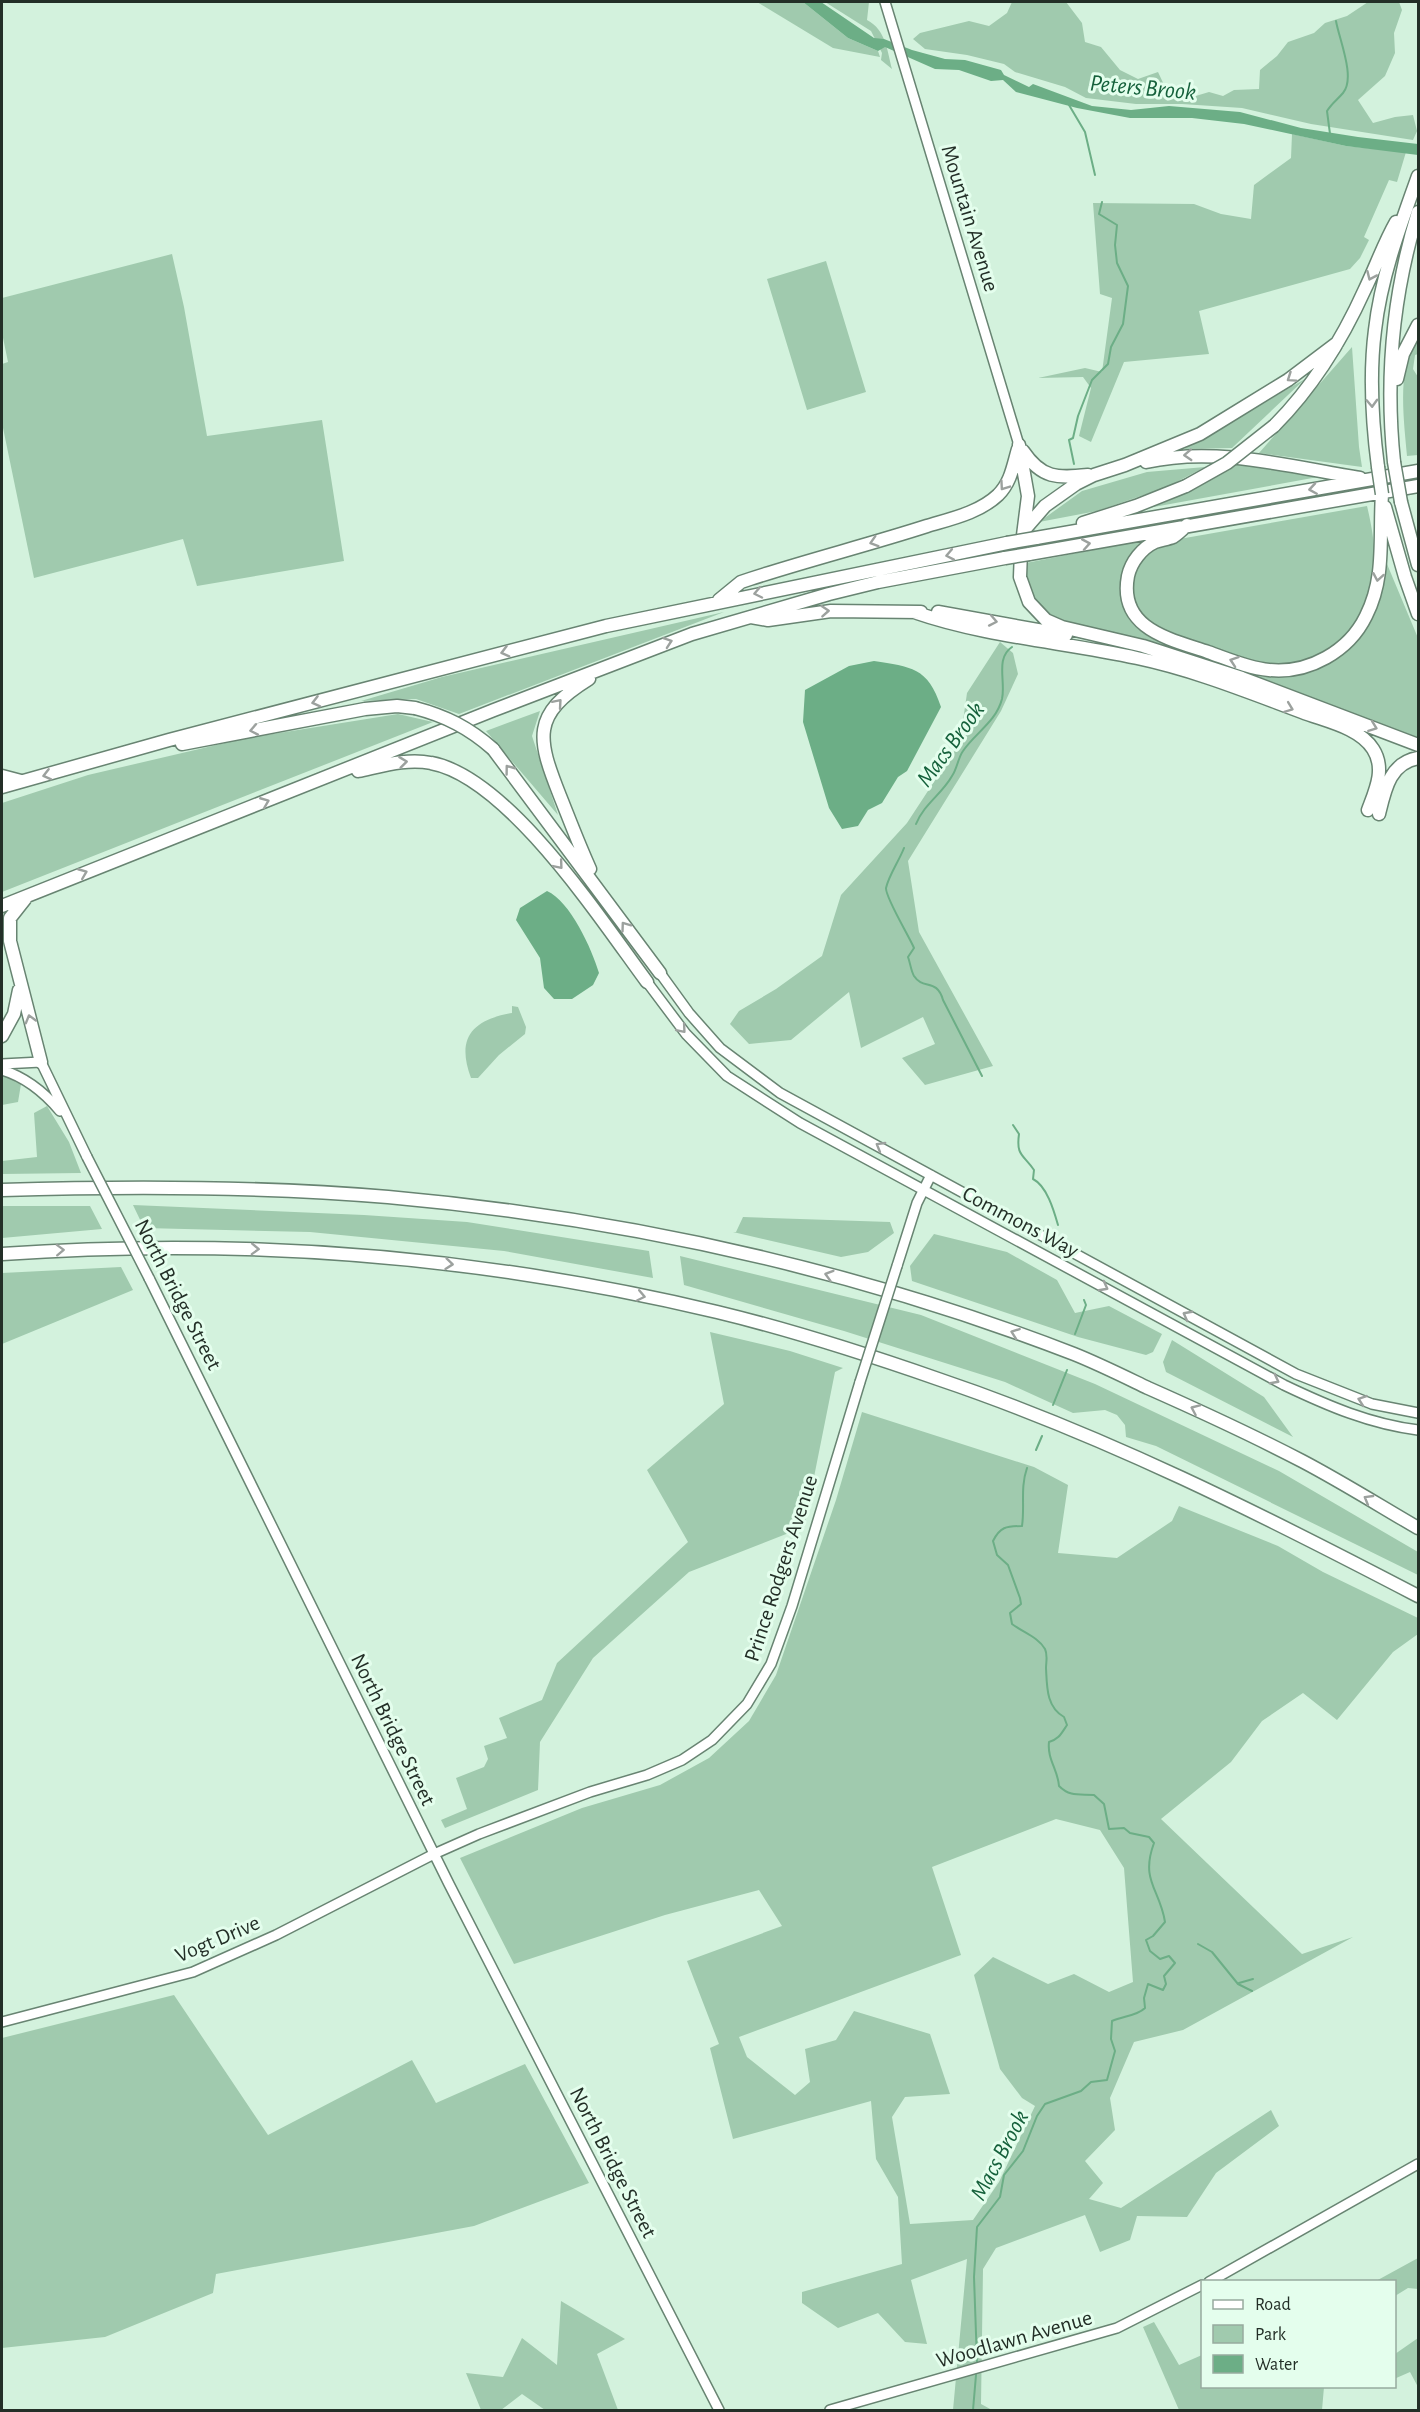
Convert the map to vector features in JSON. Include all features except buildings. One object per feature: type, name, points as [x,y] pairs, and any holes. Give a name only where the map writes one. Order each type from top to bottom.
[{"type":"highway","points":[[1042,537],[1136,506],[1186,486],[1227,463],[1274,426],[1314,381],[1337,343],[1417,181]]},
{"type":"highway","points":[[1187,525],[1174,536],[1154,542],[1145,548],[1133,562],[1128,576],[1127,592],[1134,614],[1144,626],[1161,636],[1250,666],[1280,670],[1310,665],[1328,657],[1346,644],[1361,626],[1372,603],[1377,583],[1382,556],[1384,518],[1371,403],[1375,329],[1386,272],[1417,181]]},
{"type":"highway","points":[[1419,212],[1407,251],[1397,298],[1390,421],[1401,502],[1419,565]]},
{"type":"highway","points":[[1390,421],[1395,405],[1400,363],[1410,338],[1419,325]]},
{"type":"highway","points":[[1024,531],[1054,497],[1094,475],[1125,465],[1200,434],[1288,380],[1337,343]]},
{"type":"highway","points":[[1019,445],[1036,468],[1049,475],[1068,477],[1094,475]]},
{"type":"highway","points":[[1019,445],[1027,488],[1019,565],[1022,586],[1029,602],[1040,614],[1062,627],[1143,646],[1242,678],[1419,745]]},
{"type":"highway","points":[[717,602],[741,582],[913,531],[978,508],[995,497],[1005,485],[1012,471],[1019,445]]},
{"type":"highway","points":[[1125,465],[1185,455],[1208,455],[1371,480]]},
{"type":"highway","points":[[2,787],[169,740],[561,637],[717,602],[1007,543],[1419,471]]},
{"type":"highway","points":[[2,906],[614,663],[746,616],[878,582],[1187,525],[1416,487]]},
{"type":"highway","points":[[1384,518],[1419,614]]},
{"type":"highway","points":[[746,616],[768,620],[831,611],[927,611],[1152,650]]},
{"type":"highway","points":[[914,612],[977,629],[1139,658],[1175,667],[1234,686],[1349,730],[1368,742],[1378,761],[1379,774],[1373,812],[1392,774],[1408,760],[1419,758]]},
{"type":"highway","points":[[601,892],[546,761],[542,736],[556,703],[570,690],[614,663]]},
{"type":"highway","points":[[93,762],[366,709],[397,706],[415,708],[448,718],[471,730],[493,749],[660,973]]},
{"type":"highway","points":[[325,778],[411,761],[432,763],[466,776],[516,818],[557,862],[647,982]]},
{"type":"highway","points":[[2,776],[23,782]]},
{"type":"highway","points":[[29,895],[10,918],[10,941],[41,1062]]},
{"type":"highway","points":[[2,931],[10,941]]},
{"type":"highway","points":[[2,1036],[14,1014],[19,976]]},
{"type":"highway","points":[[2,1190],[147,1186],[386,1197],[475,1206],[603,1224],[774,1259],[958,1313],[1075,1355],[1209,1415],[1305,1462],[1419,1528]]},
{"type":"highway","points":[[2,1254],[160,1247],[299,1251],[370,1256],[468,1266],[584,1284],[720,1313],[940,1379],[1070,1429],[1151,1464],[1419,1596]]},
{"type":"street","name":"Mountain Avenue","points":[[885,2],[1019,445]]},
{"type":"street","name":"Commons Way","points":[[660,973],[705,1032],[749,1071],[780,1092],[1296,1374],[1372,1404],[1419,1413]]},
{"type":"street","name":"Commons Way","points":[[647,982],[686,1034],[727,1076],[800,1123],[1294,1390],[1333,1409],[1354,1416],[1419,1430]]},
{"type":"street","points":[[2,1064],[41,1062]]},
{"type":"street","name":"North Bridge Street","points":[[41,1062],[434,1854],[719,2410]]},
{"type":"street","points":[[2,1070],[18,1076],[40,1091],[71,1124]]},
{"type":"street","name":"Prince Rodgers Avenue","points":[[434,1854],[570,1799],[647,1775],[682,1760],[719,1733],[747,1704],[771,1664],[785,1627],[897,1266],[923,1189],[931,1175]]},
{"type":"street","name":"Vogt Drive","points":[[2,2022],[193,1972],[276,1935],[434,1854]]},
{"type":"street","points":[[1213,2280],[1419,2164]]},
{"type":"street","name":"Woodlawn Avenue","points":[[830,2410],[1117,2328],[1201,2286]]},
{"type":"green space","points":[[757,2],[803,2],[848,38],[878,51],[880,57],[833,48]]},
{"type":"green space","points":[[825,2],[869,2],[867,20],[882,35],[892,69],[881,60],[882,53],[871,31]]},
{"type":"green space","points":[[1012,2],[1066,2],[1082,23],[1085,42],[1101,47],[1120,70],[1138,79],[1158,72],[1166,89],[1189,98],[1209,92],[1223,96],[1234,90],[1259,89],[1260,70],[1277,56],[1288,42],[1314,33],[1325,23],[1347,16],[1368,2],[1399,2],[1402,10],[1394,33],[1395,53],[1385,76],[1358,100],[1373,123],[1413,115],[1417,131],[1413,140],[1311,124],[1242,108],[1136,104],[1086,98],[1065,87],[1015,72],[1004,64],[967,55],[925,49],[913,39],[920,33],[969,21],[989,26],[1007,13]]},
{"type":"green space","points":[[1292,134],[1346,146],[1406,152],[1397,182],[1389,180],[1364,237],[1369,240],[1360,258],[1350,269],[1199,311],[1209,354],[1124,362],[1091,442],[1079,436],[1091,388],[1083,377],[1038,378],[1085,368],[1102,372],[1112,298],[1100,294],[1093,203],[1194,204],[1221,214],[1251,219],[1254,185],[1291,158]]},
{"type":"green space","points":[[172,254],[207,436],[322,420],[344,561],[197,586],[183,539],[34,578],[2,423],[2,364],[8,362],[2,333],[2,298]]},
{"type":"green space","points":[[826,261],[866,392],[807,410],[767,279]]},
{"type":"green space","points":[[1418,336],[1418,354],[1415,355],[1413,369],[1418,377],[1418,455],[1407,456],[1403,410],[1404,377],[1411,348]]},
{"type":"green space","points":[[1352,347],[1362,467],[1259,453]]},
{"type":"green space","points":[[1305,379],[1232,448],[1184,449]]},
{"type":"green space","points":[[1235,463],[1318,477],[1137,510]]},
{"type":"green space","points":[[1205,467],[1167,487],[1097,511],[1039,522],[1082,491],[1147,472]]},
{"type":"green space","points":[[1367,506],[1375,557],[1372,587],[1358,622],[1347,636],[1319,656],[1284,665],[1251,662],[1160,630],[1144,618],[1134,603],[1132,579],[1138,564],[1148,552],[1168,541]]},
{"type":"green space","points":[[1149,539],[1137,555],[1125,608],[1128,617],[1140,630],[1148,636],[1184,649],[1182,653],[1065,623],[1041,610],[1030,593],[1026,563]]},
{"type":"green space","points":[[1387,564],[1418,638],[1418,743],[1248,675],[1249,671],[1285,676],[1364,632],[1374,614]]},
{"type":"green space","points":[[724,612],[459,714],[416,699],[361,701],[442,677]]},
{"type":"green space","points":[[1000,642],[1013,653],[1018,674],[1001,711],[908,861],[919,932],[993,1066],[925,1085],[902,1058],[935,1044],[923,1017],[861,1048],[849,992],[791,1040],[749,1044],[730,1024],[739,1011],[776,989],[822,956],[841,895],[907,823],[960,742],[967,693]]},
{"type":"green space","points":[[540,711],[532,736],[558,815],[486,731]]},
{"type":"green space","points":[[398,714],[433,722],[2,892],[2,803],[88,775],[242,739]]},
{"type":"green space","points":[[512,1006],[518,1007],[526,1027],[525,1034],[499,1055],[478,1078],[471,1078],[465,1052],[471,1033],[487,1020],[512,1013]]},
{"type":"green space","points":[[2,1075],[21,1084],[18,1102],[2,1105]]},
{"type":"green space","points":[[47,1106],[69,1142],[81,1173],[2,1174],[2,1161],[37,1157],[34,1113]]},
{"type":"green space","points":[[133,1205],[467,1222],[649,1251],[653,1278],[504,1251],[310,1232],[144,1228]]},
{"type":"green space","points":[[2,1206],[90,1206],[102,1229],[2,1238]]},
{"type":"green space","points":[[743,1217],[890,1222],[894,1233],[868,1252],[841,1257],[733,1232],[736,1232]]},
{"type":"green space","points":[[934,1234],[1007,1252],[1057,1280],[1075,1313],[1109,1306],[1162,1334],[1153,1352],[1146,1355],[1078,1337],[912,1281],[910,1266]]},
{"type":"green space","points":[[680,1256],[921,1315],[1095,1384],[1279,1471],[1418,1552],[1418,1575],[1156,1446],[1126,1437],[1125,1425],[1117,1415],[1105,1410],[1073,1413],[1005,1382],[844,1331],[684,1285]]},
{"type":"green space","points":[[121,1267],[133,1290],[2,1344],[2,1273]]},
{"type":"green space","points":[[710,1332],[790,1351],[843,1368],[835,1372],[804,1527],[689,1572],[593,1658],[540,1742],[538,1790],[445,1828],[441,1820],[467,1809],[456,1778],[484,1767],[488,1759],[484,1746],[507,1738],[499,1718],[542,1700],[557,1663],[688,1542],[647,1470],[724,1404]]},
{"type":"green space","points":[[1172,1340],[1264,1397],[1293,1437],[1166,1372],[1163,1362]]},
{"type":"green space","points":[[862,1412],[1034,1467],[1068,1485],[1058,1553],[1117,1558],[1172,1521],[1179,1506],[1278,1546],[1323,1572],[1418,1618],[1418,1634],[1393,1652],[1337,1720],[1303,1693],[1262,1721],[1231,1762],[1161,1819],[1302,1954],[1353,1937],[1183,2030],[1134,2042],[1110,2098],[1115,2130],[1085,2161],[1103,2183],[1089,2199],[1121,2208],[1271,2110],[1279,2126],[1216,2173],[1187,2217],[1137,2216],[1130,2240],[1100,2252],[1085,2215],[996,2248],[983,2269],[981,2404],[992,2410],[953,2410],[967,2259],[911,2280],[927,2344],[905,2342],[878,2313],[838,2328],[802,2303],[802,2292],[902,2264],[898,2197],[876,2159],[871,2101],[733,2139],[710,2048],[719,2044],[687,1961],[782,1926],[759,1890],[665,1915],[514,1964],[460,1858],[582,1808],[660,1785],[709,1758],[749,1721],[776,1675],[836,1500]],"holes":[[[1056,1819],[1100,1830],[1124,1868],[1133,1982],[1109,1992],[1074,1974],[1048,1984],[993,1957],[974,1975],[1000,2069],[1022,2098],[1035,2106],[999,2182],[973,2220],[910,2224],[892,2117],[905,2097],[950,2094],[930,2034],[854,2011],[836,2040],[805,2049],[810,2082],[795,2095],[747,2057],[739,2037],[961,1955],[932,1867]]]},
{"type":"green space","points":[[174,1995],[268,2135],[412,2060],[436,2103],[525,2064],[589,2183],[474,2226],[216,2274],[213,2293],[105,2337],[2,2348],[2,2038]]},
{"type":"green space","points":[[1418,2258],[1418,2289],[1408,2288],[1396,2295],[1396,2280],[1378,2280]]},
{"type":"green space","points":[[561,2301],[625,2339],[597,2354],[618,2410],[545,2410],[522,2394],[501,2410],[481,2410],[466,2373],[503,2377],[522,2338],[557,2365]]},
{"type":"green space","points":[[1154,2322],[1179,2365],[1201,2355],[1201,2388],[1324,2388],[1322,2410],[1179,2410],[1143,2327]]},
{"type":"green space","points":[[1418,2338],[1418,2387],[1410,2372],[1396,2378],[1396,2353]]},
{"type":"water","points":[[803,2],[821,2],[874,38],[884,39],[945,59],[965,60],[1001,70],[1004,75],[1029,87],[1033,84],[1092,106],[1131,110],[1169,106],[1240,112],[1301,128],[1418,144],[1418,155],[1346,146],[1244,124],[1192,118],[1130,118],[1077,108],[1016,92],[1003,80],[991,81],[959,70],[935,69],[885,47],[878,51],[848,38]]},
{"type":"water","points":[[874,661],[908,668],[924,676],[936,694],[941,707],[907,771],[898,777],[882,803],[868,810],[858,826],[842,829],[829,808],[803,722],[805,690],[849,666]]},
{"type":"water","points":[[547,891],[556,896],[572,915],[586,939],[599,973],[593,985],[572,999],[554,999],[544,988],[540,958],[516,920],[520,908]]},
{"type":"waterway","points":[[1330,134],[1327,111],[1343,93],[1348,78],[1346,58],[1336,21]]},
{"type":"waterway","name":"Macs Brook","points":[[1069,105],[1085,132],[1095,175]]},
{"type":"waterway","name":"Macs Brook","points":[[1074,464],[1069,440],[1073,438],[1078,416],[1092,380],[1108,364],[1111,347],[1123,324],[1128,286],[1117,263],[1115,245],[1117,225],[1099,214],[1102,202]]},
{"type":"waterway","name":"Macs Brook","points":[[916,824],[954,773],[963,751],[990,721],[999,707],[1003,692],[1002,664],[1004,657],[1012,647]]},
{"type":"waterway","name":"Macs Brook","points":[[904,848],[886,888],[893,908],[914,948],[908,957],[912,972],[921,983],[934,986],[940,993],[982,1076]]},
{"type":"waterway","name":"Macs Brook","points":[[1013,1125],[1019,1134],[1021,1154],[1034,1170],[1033,1179],[1046,1193],[1058,1225]]},
{"type":"waterway","name":"Macs Brook","points":[[1075,1334],[1086,1305],[1084,1300]]},
{"type":"waterway","name":"Macs Brook","points":[[1053,1405],[1067,1370]]},
{"type":"waterway","name":"Macs Brook","points":[[1036,1450],[1042,1436]]},
{"type":"waterway","name":"Macs Brook","points":[[977,2362],[974,2277],[977,2227],[1000,2197],[1004,2175],[1023,2151],[1037,2116],[1045,2104],[1081,2091],[1091,2082],[1107,2080],[1115,2051],[1111,2039],[1112,2021],[1142,2011],[1145,2008],[1144,1998],[1148,1984],[1163,1990],[1166,1984],[1164,1976],[1175,1963],[1169,1956],[1160,1959],[1150,1951],[1146,1940],[1153,1936],[1165,1922],[1150,1876],[1150,1856],[1154,1843],[1149,1837],[1130,1833],[1124,1828],[1109,1829],[1104,1804],[1094,1795],[1071,1793],[1059,1786],[1049,1742],[1058,1738],[1067,1725],[1064,1717],[1054,1708],[1049,1696],[1045,1649],[1035,1638],[1012,1624],[1010,1613],[1021,1604],[1020,1598],[1008,1565],[997,1555],[993,1541],[1004,1528],[1022,1526],[1027,1468]]},
{"type":"waterway","points":[[1198,1944],[1212,1952],[1238,1984],[1252,1991]]},
{"type":"waterway","points":[[1239,1983],[1253,1979]]},
{"type":"waterway","name":"Macs Brook","points":[[973,2410],[976,2375]]},
{"type":"water label","name":"Peters Brook","points":[[1143,87]]}]
